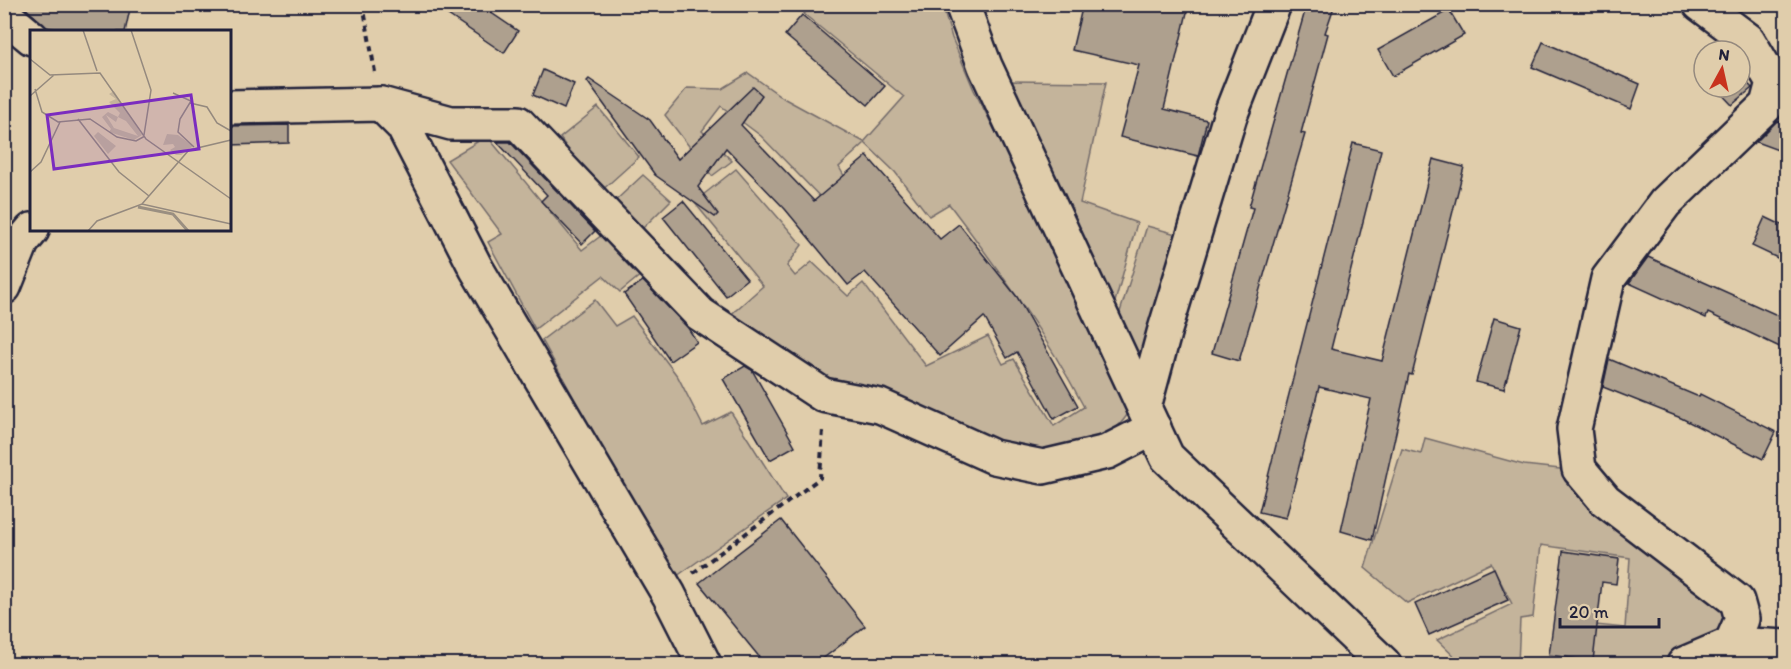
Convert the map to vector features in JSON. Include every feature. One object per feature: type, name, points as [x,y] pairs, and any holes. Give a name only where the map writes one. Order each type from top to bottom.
[{"type":"street","points":[[962,4],[985,66],[1167,457],[1384,664]]},
{"type":"street","points":[[231,107],[381,105],[451,123],[518,123],[700,314],[823,395],[880,406],[994,457],[1043,467],[1107,452],[1149,418],[1164,333],[1230,116],[1274,4]]},
{"type":"street","points":[[1700,4],[1748,40],[1773,82],[1777,109],[1665,202],[1608,279],[1574,429],[1579,469],[1605,500],[1737,601],[1742,619],[1731,644]]},
{"type":"street","points":[[4,15],[30,36]]},
{"type":"street","points":[[381,105],[404,126],[476,268],[669,595],[704,664]]},
{"type":"street","points":[[4,287],[22,242],[31,231]]},
{"type":"street","points":[[1684,664],[1731,644],[1786,647]]},
{"type":"path","points":[[363,4],[381,105]]},
{"type":"path","points":[[669,595],[702,564],[820,478],[823,395]]},
{"type":"shaded area","points":[[811,5],[942,5],[952,38],[974,90],[1059,255],[1090,332],[1129,412],[1109,434],[1084,446],[1055,451],[1026,452],[822,384],[726,319],[763,286],[694,202],[736,169],[802,245],[787,266],[795,276],[812,262],[848,296],[863,283],[926,366],[988,336],[1003,364],[1014,359],[1054,426],[1084,407],[1054,354],[1021,303],[949,204],[929,216],[895,172],[865,143],[839,167],[855,195],[832,209],[761,136],[721,106],[702,131],[732,161],[712,176],[665,115],[687,88],[722,89],[748,73],[785,99],[864,142],[904,97],[804,14]]},
{"type":"shaded area","points":[[1005,81],[1106,82],[1080,203],[1137,223],[1110,320]]},
{"type":"shaded area","points":[[598,107],[639,157],[599,193],[560,138]]},
{"type":"shaded area","points":[[487,136],[582,250],[610,229],[647,270],[620,292],[603,276],[535,329],[488,242],[502,234],[447,160]]},
{"type":"shaded area","points":[[643,175],[671,200],[641,230],[614,202]]},
{"type":"shaded area","points":[[1147,226],[1187,237],[1142,389],[1115,328]]},
{"type":"shaded area","points":[[595,300],[615,326],[632,316],[678,377],[703,426],[731,412],[786,499],[677,576],[614,484],[590,427],[542,340]]},
{"type":"shaded area","points":[[1425,438],[1524,465],[1560,469],[1636,536],[1732,614],[1711,641],[1665,664],[1590,664],[1596,625],[1625,628],[1630,558],[1541,545],[1533,617],[1520,619],[1518,664],[1462,664],[1437,640],[1512,604],[1491,563],[1407,603],[1365,568],[1402,449],[1421,454]]},
{"type":"building","points":[[21,4],[131,4],[125,30],[60,30],[46,27]]},
{"type":"building","points":[[432,4],[478,4],[518,31],[504,53]]},
{"type":"building","points":[[1083,4],[1189,4],[1164,109],[1207,120],[1198,156],[1120,137],[1139,65],[1072,50]]},
{"type":"building","points":[[1307,4],[1335,4],[1325,33],[1328,34],[1301,133],[1305,134],[1239,361],[1212,353],[1253,208],[1249,207]]},
{"type":"building","points":[[1449,10],[1464,35],[1393,76],[1378,50]]},
{"type":"building","points":[[802,15],[885,86],[868,105],[785,35]]},
{"type":"building","points":[[1543,42],[1640,84],[1631,109],[1532,67]]},
{"type":"building","points":[[543,70],[574,84],[564,109],[533,95]]},
{"type":"building","points":[[589,79],[650,120],[678,159],[753,87],[762,95],[741,125],[814,201],[867,156],[940,239],[959,224],[1017,297],[1078,406],[1054,419],[1017,352],[1007,358],[984,317],[940,356],[865,272],[848,285],[785,209],[726,148],[698,187],[718,214],[715,217],[655,175],[587,81]]},
{"type":"building","points":[[1726,99],[1739,99],[1732,105]]},
{"type":"building","points":[[1777,121],[1786,124],[1786,153],[1756,142]]},
{"type":"building","points":[[289,125],[289,143],[231,145],[231,126]]},
{"type":"building","points":[[497,142],[510,142],[595,231],[582,244],[541,201],[547,195]]},
{"type":"building","points":[[1353,143],[1381,150],[1331,349],[1382,361],[1433,159],[1464,167],[1412,375],[1409,374],[1372,540],[1341,531],[1371,399],[1319,387],[1286,518],[1259,512]]},
{"type":"building","points":[[683,201],[747,279],[726,296],[663,217]]},
{"type":"building","points":[[1765,217],[1786,227],[1786,262],[1752,246]]},
{"type":"building","points":[[1648,257],[1786,319],[1786,350],[1708,313],[1706,318],[1629,283]]},
{"type":"building","points":[[643,281],[688,328],[697,342],[670,361],[624,294]]},
{"type":"building","points":[[1494,318],[1521,326],[1504,389],[1476,382]]},
{"type":"building","points":[[1609,359],[1699,397],[1700,394],[1776,432],[1763,459],[1681,418],[1603,387]]},
{"type":"building","points":[[745,366],[752,370],[795,446],[770,460],[723,379]]},
{"type":"building","points":[[781,520],[865,626],[816,664],[765,664],[699,583]]},
{"type":"building","points":[[1563,551],[1619,559],[1616,584],[1602,582],[1593,661],[1549,655]]},
{"type":"building","points":[[1494,568],[1508,600],[1429,635],[1415,604]]}]
